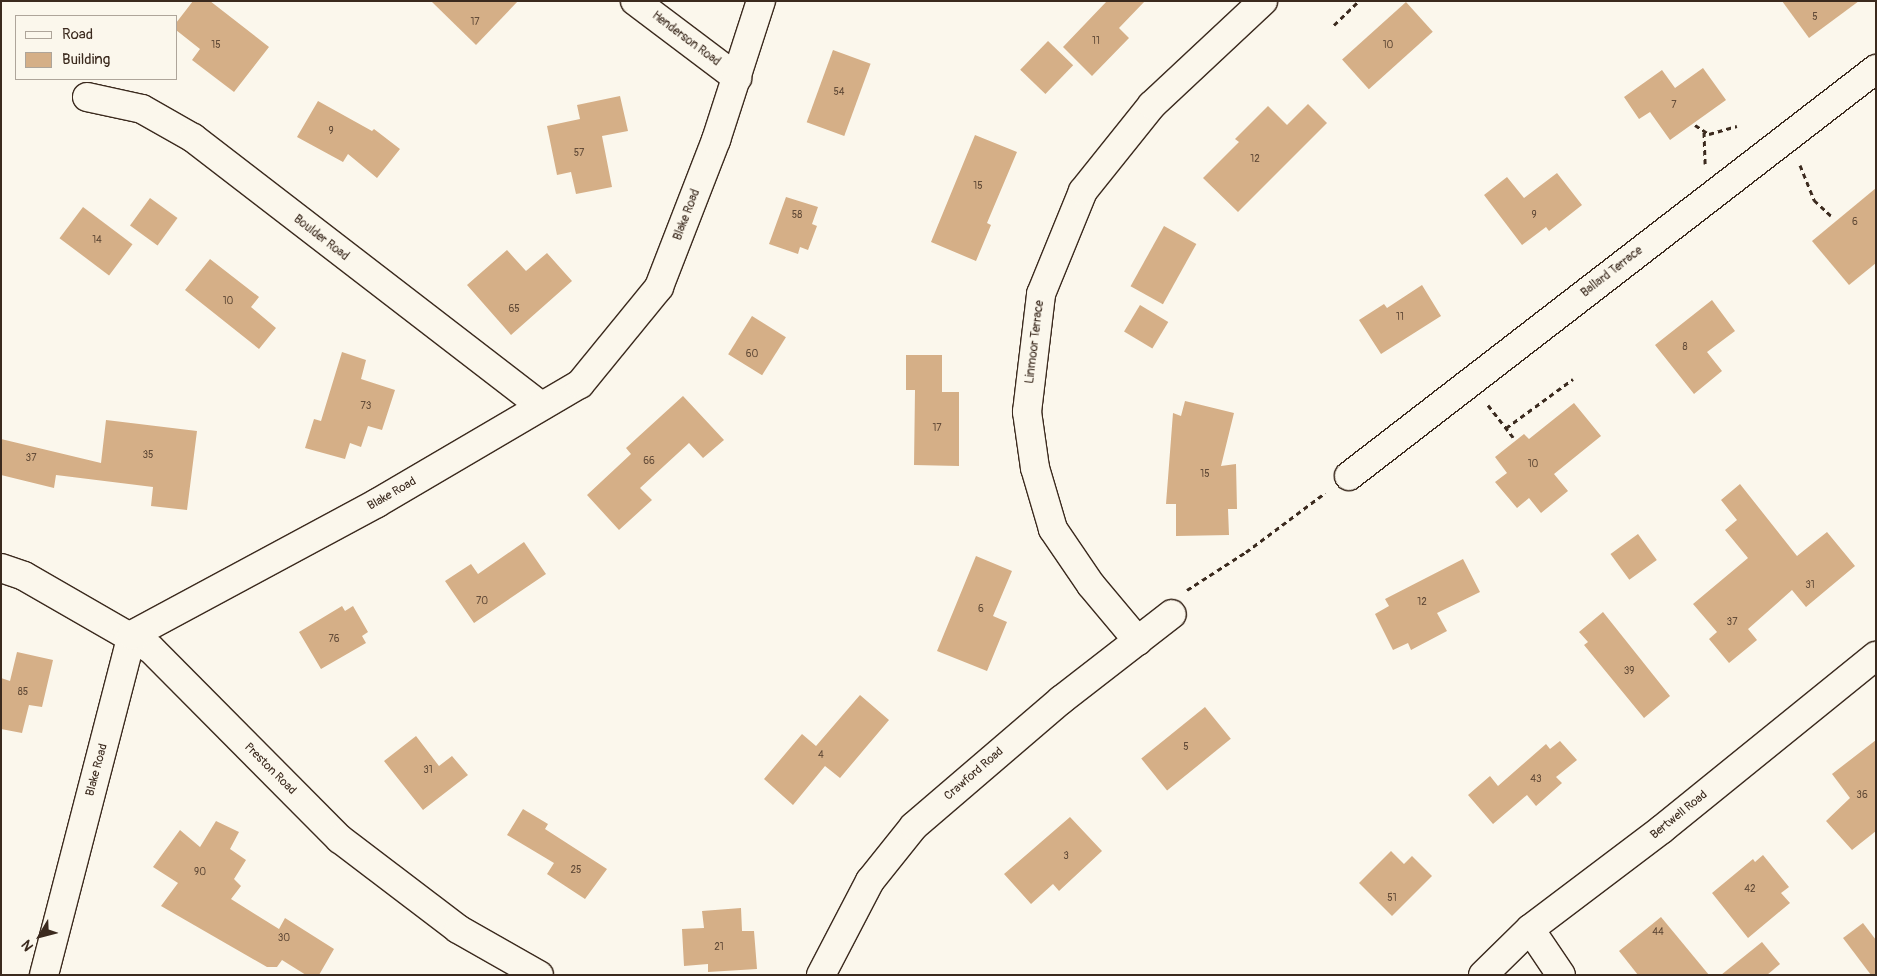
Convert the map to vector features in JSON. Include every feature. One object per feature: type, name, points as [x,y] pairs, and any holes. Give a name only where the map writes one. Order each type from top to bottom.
[{"type":"street","name":"Henderson Road","points":[[635,1],[737,78]]},
{"type":"street","name":"Blake Road","points":[[44,975],[132,635],[377,503],[580,384],[659,287],[737,78],[761,1]]},
{"type":"street","name":"Linmoor Terrace","points":[[1138,641],[1090,585],[1053,529],[1035,468],[1027,412],[1041,294],[1083,191],[1152,105],[1263,1]]},
{"type":"street","name":"Ballard Terrace","points":[[1349,476],[1876,69]]},
{"type":"street","name":"Boulder Road","points":[[87,97],[142,109],[193,138],[541,406]]},
{"type":"street","name":"Preston Road","points":[[1,568],[24,576],[132,635],[151,649],[340,839],[458,929],[539,975]]},
{"type":"street","name":"Crawford Road","points":[[821,975],[870,881],[914,826],[1061,700],[1172,614]]},
{"type":"street","name":"Bertwell Road","points":[[1483,975],[1530,928],[1662,829],[1876,656]]},
{"type":"street","points":[[1530,928],[1561,975]]},
{"type":"path","points":[[1334,25],[1359,1]]},
{"type":"path","points":[[1695,125],[1708,134],[1737,126]]},
{"type":"path","points":[[1786,138],[1814,200],[1831,216]]},
{"type":"path","points":[[1506,428],[1573,379]]},
{"type":"path","points":[[1471,383],[1513,437]]},
{"type":"path","points":[[1172,614],[1185,592],[1246,552],[1349,476]]},
{"type":"building","points":[[193,1],[210,1],[269,47],[234,92],[192,60],[200,49],[178,32],[178,20]]},
{"type":"building","points":[[431,1],[518,1],[476,45]]},
{"type":"building","points":[[1107,1],[1145,1],[1119,28],[1129,38],[1092,76],[1063,47]]},
{"type":"building","points":[[1782,1],[1859,1],[1809,38]]},
{"type":"building","points":[[1406,2],[1433,32],[1369,89],[1342,60]]},
{"type":"building","points":[[1048,41],[1073,65],[1045,94],[1020,70]]},
{"type":"building","points":[[833,50],[871,64],[844,136],[807,122]]},
{"type":"building","points":[[1703,68],[1726,100],[1670,140],[1650,112],[1639,119],[1624,97],[1662,70],[1675,88]]},
{"type":"building","points":[[620,96],[628,131],[602,136],[612,187],[576,194],[571,172],[557,175],[547,126],[580,119],[577,105]]},
{"type":"building","points":[[318,101],[372,131],[374,129],[400,149],[377,178],[348,154],[343,162],[297,137]]},
{"type":"building","points":[[1308,104],[1327,123],[1238,212],[1203,178],[1239,142],[1235,139],[1268,106],[1287,125]]},
{"type":"building","points":[[975,135],[1017,152],[987,223],[991,225],[976,261],[931,242]]},
{"type":"building","points":[[1557,173],[1582,205],[1549,231],[1546,227],[1522,245],[1484,195],[1507,177],[1524,198]]},
{"type":"building","points":[[1876,188],[1876,263],[1849,285],[1812,241]]},
{"type":"building","points":[[786,197],[818,207],[812,224],[817,226],[808,250],[800,247],[798,254],[769,244]]},
{"type":"building","points":[[150,198],[178,218],[158,245],[130,226]]},
{"type":"building","points":[[83,207],[133,244],[109,275],[60,238]]},
{"type":"building","points":[[1164,226],[1196,244],[1163,304],[1131,286]]},
{"type":"building","points":[[507,250],[526,271],[547,253],[572,281],[511,335],[467,285]]},
{"type":"building","points":[[210,259],[259,297],[251,307],[276,328],[259,349],[185,290]]},
{"type":"building","points":[[1422,285],[1441,316],[1381,354],[1359,320],[1384,304],[1387,308]]},
{"type":"building","points":[[1712,300],[1735,331],[1707,352],[1722,371],[1694,394],[1655,345]]},
{"type":"building","points":[[1140,305],[1168,322],[1152,349],[1124,332]]},
{"type":"building","points":[[752,316],[786,337],[762,375],[728,354]]},
{"type":"building","points":[[342,352],[366,360],[361,379],[395,390],[382,430],[368,426],[361,447],[350,443],[345,459],[305,448],[314,419],[321,421]]},
{"type":"building","points":[[906,355],[942,355],[942,392],[959,392],[959,466],[914,465],[915,390],[906,390]]},
{"type":"building","points":[[683,396],[724,440],[703,458],[689,443],[640,488],[652,500],[619,530],[587,495],[631,454],[626,448]]},
{"type":"building","points":[[1185,401],[1234,413],[1221,466],[1236,464],[1237,509],[1228,509],[1229,535],[1176,536],[1176,504],[1166,504],[1173,413],[1181,416]]},
{"type":"building","points":[[1574,403],[1601,436],[1554,474],[1568,491],[1541,513],[1529,498],[1517,508],[1495,482],[1507,473],[1495,457],[1524,434],[1529,439]]},
{"type":"building","points":[[106,420],[197,431],[187,510],[151,506],[153,487],[56,475],[54,488],[1,475],[1,439],[101,463]]},
{"type":"building","points":[[1740,484],[1797,556],[1827,532],[1855,566],[1806,607],[1792,590],[1748,629],[1757,640],[1729,663],[1709,639],[1717,632],[1693,604],[1748,558],[1725,530],[1737,520],[1721,500]]},
{"type":"building","points":[[1638,534],[1657,560],[1629,580],[1610,554]]},
{"type":"building","points":[[524,542],[546,574],[474,623],[445,581],[471,564],[478,574]]},
{"type":"building","points":[[976,556],[1012,571],[993,616],[1007,622],[987,671],[937,651]]},
{"type":"building","points":[[1463,559],[1480,592],[1437,613],[1447,631],[1411,650],[1408,643],[1393,650],[1375,614],[1389,606],[1385,599]]},
{"type":"building","points":[[342,606],[345,611],[353,606],[368,632],[362,636],[366,643],[321,669],[299,632]]},
{"type":"building","points":[[1603,612],[1670,696],[1644,718],[1584,645],[1588,642],[1579,632]]},
{"type":"building","points":[[17,652],[53,660],[42,707],[29,705],[22,733],[1,729],[1,678],[10,681]]},
{"type":"building","points":[[860,695],[889,720],[840,778],[825,766],[793,805],[764,779],[802,734],[816,746]]},
{"type":"building","points":[[1205,707],[1231,739],[1167,790],[1141,759]]},
{"type":"building","points":[[416,736],[439,766],[452,756],[468,775],[423,810],[384,761]]},
{"type":"building","points":[[1876,740],[1876,831],[1852,850],[1826,821],[1850,798],[1832,774]]},
{"type":"building","points":[[1560,741],[1577,760],[1556,777],[1562,783],[1536,806],[1527,795],[1493,824],[1468,795],[1490,776],[1498,786],[1546,744],[1550,749]]},
{"type":"building","points":[[523,809],[548,824],[545,829],[607,869],[585,899],[547,874],[554,863],[507,835]]},
{"type":"building","points":[[1070,817],[1102,851],[1059,891],[1053,884],[1031,904],[1004,874]]},
{"type":"building","points":[[216,821],[239,832],[230,849],[246,860],[234,879],[241,886],[231,899],[279,929],[285,918],[334,949],[319,975],[306,975],[282,960],[277,967],[267,967],[161,906],[178,883],[153,867],[180,830],[200,847]]},
{"type":"building","points":[[1391,851],[1404,864],[1412,856],[1432,876],[1392,916],[1359,883]]},
{"type":"building","points":[[1763,855],[1789,887],[1781,893],[1790,903],[1748,938],[1712,893],[1753,859],[1755,862]]},
{"type":"building","points":[[741,908],[742,931],[754,931],[757,969],[708,972],[708,964],[684,966],[682,929],[704,928],[702,911]]},
{"type":"building","points":[[1661,917],[1709,975],[1638,975],[1619,951]]},
{"type":"building","points":[[1863,923],[1876,940],[1876,975],[1871,975],[1843,938]]},
{"type":"building","points":[[1762,942],[1780,964],[1767,975],[1721,975]]}]
